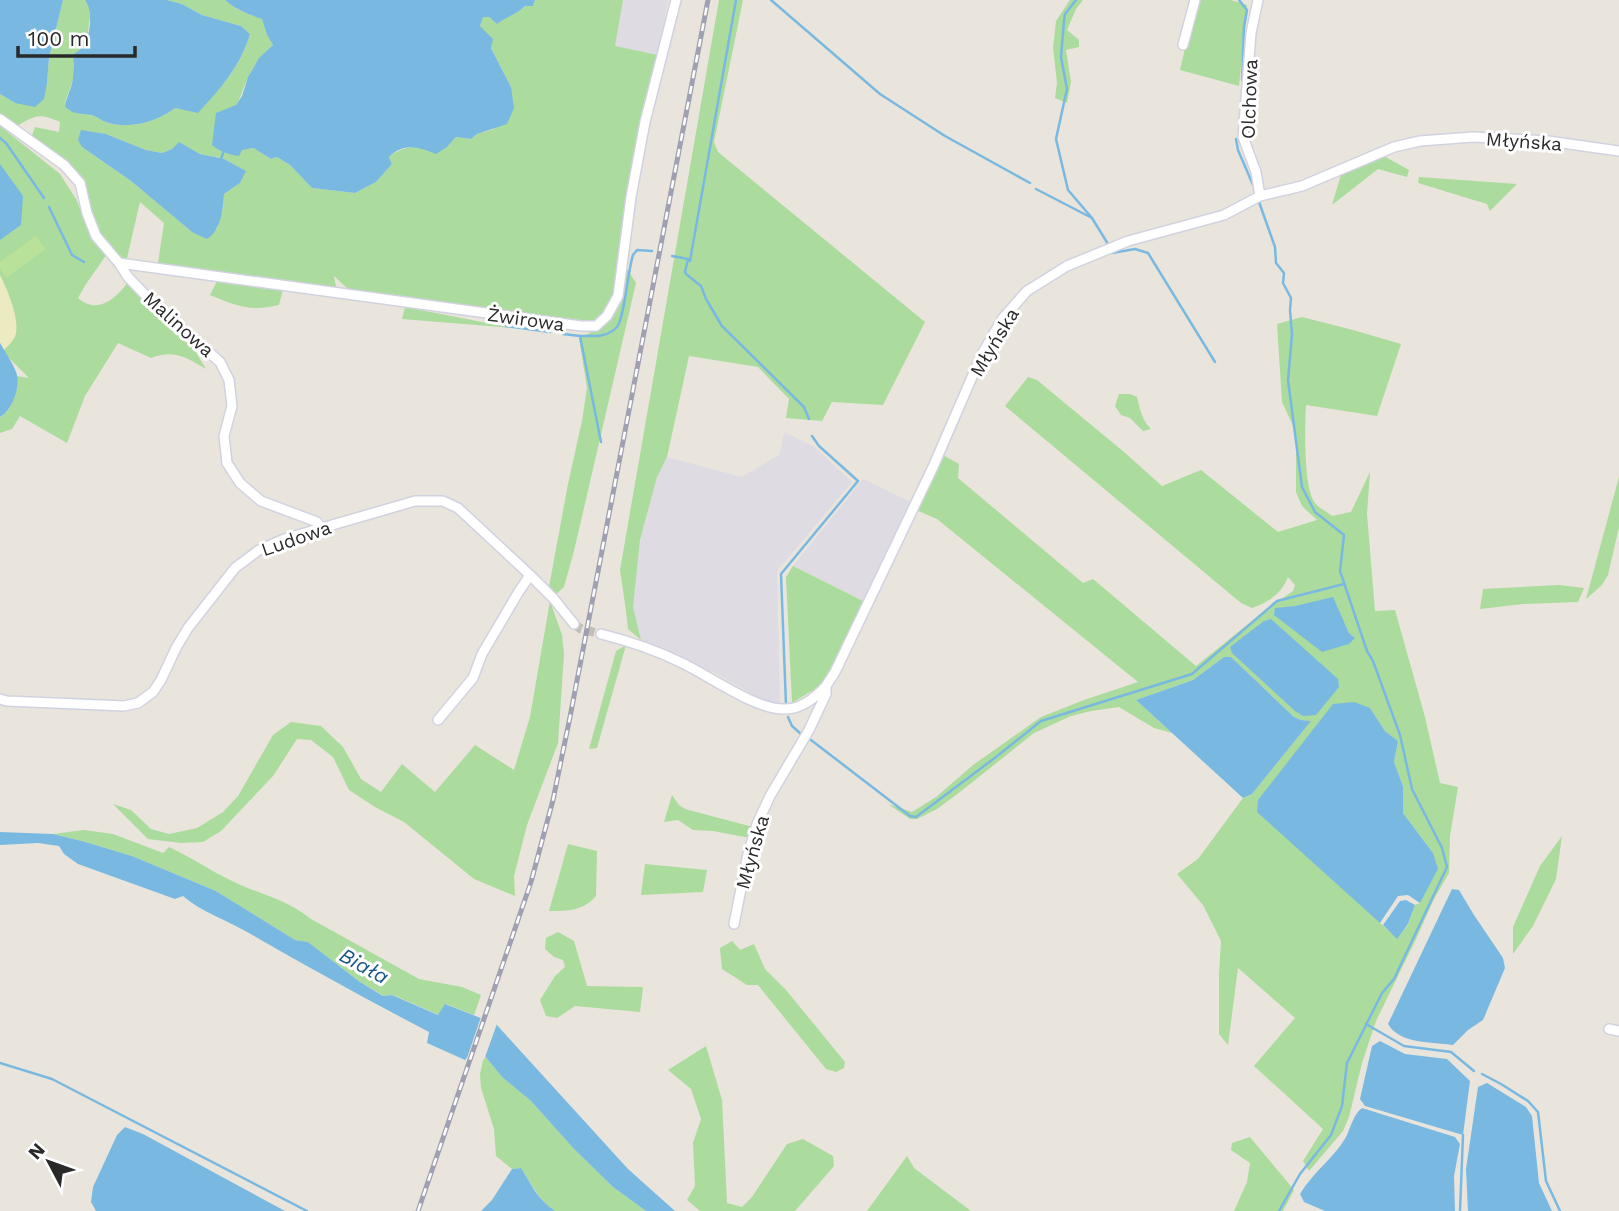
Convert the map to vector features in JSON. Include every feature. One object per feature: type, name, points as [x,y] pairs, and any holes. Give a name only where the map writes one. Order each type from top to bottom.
[{"type":"street","name":"Żwirowa","points":[[120,263],[596,326],[607,316],[618,296],[631,197],[645,122],[676,0]]},
{"type":"street","points":[[1183,44],[1195,0]]},
{"type":"street","name":"Olchowa","points":[[1258,0],[1251,33],[1244,137],[1256,172],[1260,196]]},
{"type":"street","name":"Malinowa","points":[[0,119],[64,165],[80,183],[87,214],[96,236],[157,307],[220,362],[229,380],[232,406],[224,436],[228,464],[240,483],[261,501],[317,522],[321,528]]},
{"type":"street","name":"Młyńska","points":[[734,924],[757,824],[770,796],[809,730],[826,694],[826,686],[922,491],[982,354],[1003,318],[1027,291],[1067,266],[1104,251],[1224,215],[1260,196],[1303,186],[1394,148],[1420,141],[1474,137],[1548,141],[1619,150]]},
{"type":"street","name":"Ludowa","points":[[0,699],[124,706],[138,703],[157,687],[188,628],[235,568],[251,554],[284,539],[415,501],[443,501],[465,514],[553,598],[574,624]]},
{"type":"street","points":[[438,720],[473,678],[482,654],[530,575]]},
{"type":"street","points":[[601,634],[671,657],[754,701],[776,709],[798,707],[811,700],[826,686]]},
{"type":"shaded area","points":[[623,0],[668,0],[658,55],[614,46]]},
{"type":"shaded area","points":[[784,432],[815,447],[852,482],[777,571],[780,703],[762,700],[717,674],[641,640],[633,607],[640,540],[657,477],[667,457],[742,477],[780,454]]},
{"type":"shaded area","points":[[863,479],[913,503],[863,601],[793,566]]},
{"type":"green space","points":[[63,0],[85,0],[90,17],[87,39],[73,64],[74,77],[65,107],[106,122],[124,125],[151,121],[175,108],[198,112],[235,67],[250,34],[241,26],[202,15],[182,4],[167,0],[225,0],[242,12],[262,18],[273,45],[253,68],[236,105],[242,149],[253,148],[271,159],[277,157],[290,165],[312,188],[355,193],[376,182],[392,164],[389,157],[395,153],[416,147],[447,147],[456,137],[471,139],[477,134],[494,129],[511,87],[480,26],[482,17],[489,17],[497,24],[525,6],[533,6],[535,0],[623,0],[615,46],[658,55],[614,294],[604,313],[594,322],[348,289],[334,276],[336,287],[158,263],[164,223],[140,202],[127,258],[121,258],[100,235],[83,181],[31,138],[35,127],[59,132],[60,122],[38,116],[17,126],[0,113],[0,94],[15,103],[47,83],[49,58]],"holes":[[[106,134],[146,150],[162,153],[187,147],[200,154],[224,159],[245,171],[240,183],[224,194],[217,229],[192,232],[131,181],[82,147]]]},
{"type":"green space","points":[[719,0],[743,0],[714,142],[718,152],[925,322],[883,405],[832,402],[822,421],[786,418],[789,399],[758,367],[689,356],[667,457],[657,477],[640,540],[633,607],[641,640],[628,629],[620,570]]},
{"type":"green space","points":[[1070,0],[1083,0],[1067,30],[1079,40],[1079,47],[1066,50],[1071,82],[1067,103],[1055,98],[1057,83],[1053,48],[1056,21]]},
{"type":"green space","points":[[1196,0],[1231,0],[1247,5],[1239,86],[1180,70]]},
{"type":"green space","points":[[0,126],[60,174],[76,199],[93,239],[107,254],[78,298],[92,305],[106,303],[128,282],[154,313],[194,349],[206,369],[180,356],[166,354],[151,358],[118,343],[85,396],[67,443],[20,416],[12,429],[0,433],[0,417],[9,409],[17,376],[29,378],[6,355],[0,356]]},
{"type":"green space","points":[[1382,155],[1409,170],[1407,177],[1378,169],[1332,205],[1342,171]]},
{"type":"green space","points":[[1419,177],[1517,184],[1490,211],[1487,204],[1418,183]]},
{"type":"green space","points":[[36,236],[46,249],[6,278],[0,269],[0,262]]},
{"type":"green space","points":[[627,269],[636,283],[574,551],[564,587],[555,595],[549,587],[587,388],[579,338],[599,327],[616,311],[623,297]]},
{"type":"green space","points":[[217,281],[283,289],[279,305],[252,308],[210,295]]},
{"type":"green space","points":[[405,307],[512,328],[402,319]]},
{"type":"green space","points":[[1302,317],[1401,344],[1377,416],[1306,405],[1308,484],[1315,503],[1332,516],[1351,512],[1370,472],[1367,514],[1375,611],[1395,610],[1440,783],[1458,787],[1450,836],[1449,873],[1376,1021],[1343,1131],[1309,1171],[1303,1161],[1323,1129],[1254,1066],[1295,1018],[1238,968],[1228,1045],[1219,1034],[1221,941],[1203,905],[1177,874],[1198,859],[1243,798],[1252,794],[1311,721],[1294,717],[1231,657],[1224,657],[1193,680],[1136,700],[1172,733],[1154,728],[1119,707],[1071,716],[1034,733],[937,809],[917,819],[910,819],[888,804],[912,812],[936,797],[973,765],[1041,717],[1138,682],[937,519],[916,510],[941,454],[959,464],[958,478],[1083,583],[1093,579],[1196,666],[1293,591],[1295,585],[1288,577],[1278,593],[1264,603],[1252,608],[1241,603],[1005,406],[1028,377],[1037,380],[1162,486],[1201,470],[1278,532],[1317,520],[1302,506],[1296,492],[1296,432],[1282,402],[1277,324]],"holes":[[[1295,606],[1344,622],[1349,633],[1355,638],[1275,609]],[[1370,708],[1385,731],[1398,741],[1394,762],[1403,786],[1403,813],[1433,853],[1420,903],[1415,905],[1408,925],[1397,938],[1380,923]]]},
{"type":"green space","points":[[1119,394],[1137,397],[1143,419],[1151,429],[1143,431],[1130,418],[1121,415],[1115,406]]},
{"type":"green space","points":[[1619,477],[1619,527],[1608,575],[1602,585],[1586,599]]},
{"type":"green space","points":[[793,566],[863,601],[823,684],[792,703],[786,577]]},
{"type":"green space","points":[[1559,585],[1584,588],[1578,602],[1480,609],[1483,589]]},
{"type":"green space","points":[[550,601],[562,635],[564,654],[558,743],[527,825],[514,876],[515,896],[474,879],[404,822],[349,790],[333,757],[311,740],[297,739],[273,776],[221,831],[203,842],[181,843],[148,839],[113,804],[131,810],[151,829],[169,834],[197,828],[223,812],[238,796],[273,735],[291,722],[321,726],[343,747],[361,779],[381,792],[402,764],[435,792],[475,745],[514,770],[530,717]]},
{"type":"green space","points":[[626,645],[597,748],[589,749],[616,651]]},
{"type":"green space","points":[[672,795],[685,809],[753,827],[750,838],[693,830],[678,820],[664,822]]},
{"type":"green space","points":[[84,830],[113,834],[163,853],[169,847],[232,881],[291,906],[419,979],[462,987],[481,995],[474,1015],[446,1004],[439,1015],[393,995],[384,996],[360,982],[308,942],[295,940],[216,891],[132,856],[53,834]]},
{"type":"green space","points":[[1562,836],[1556,879],[1533,926],[1513,954],[1513,927],[1540,866]]},
{"type":"green space","points":[[568,844],[597,851],[596,896],[580,907],[549,911]]},
{"type":"green space","points":[[645,864],[707,870],[703,892],[641,895]]},
{"type":"green space","points":[[558,932],[574,941],[587,986],[643,987],[640,1012],[575,1006],[557,1018],[546,1016],[540,1000],[555,976],[565,967],[563,960],[554,957],[545,949],[546,938]]},
{"type":"green space","points":[[732,941],[740,950],[754,944],[765,969],[786,990],[845,1062],[844,1068],[836,1072],[826,1069],[758,985],[747,985],[722,969],[720,948]]},
{"type":"green space","points":[[706,1046],[722,1100],[727,1203],[742,1207],[752,1197],[787,1144],[803,1139],[833,1156],[834,1166],[795,1211],[700,1211],[687,1200],[695,1186],[693,1143],[701,1119],[691,1089],[668,1070]]},
{"type":"green space","points":[[484,1055],[503,1078],[531,1101],[613,1187],[646,1211],[555,1211],[539,1196],[521,1168],[512,1169],[496,1156],[494,1129],[481,1088],[480,1074]]},
{"type":"green space","points":[[1250,1137],[1294,1190],[1283,1211],[1234,1211],[1247,1182],[1250,1163],[1231,1150],[1232,1143]]},
{"type":"green space","points":[[907,1156],[914,1168],[971,1211],[867,1211]]},
{"type":"sand","points":[[0,275],[16,323],[15,337],[4,350],[0,343]]},
{"type":"water","points":[[0,0],[63,0],[49,58],[44,99],[35,107],[15,103],[0,94]]},
{"type":"water","points":[[85,0],[167,0],[182,4],[202,15],[241,26],[250,34],[235,67],[198,113],[175,108],[142,123],[115,124],[74,113],[65,107],[72,82],[74,54],[83,46],[89,30],[90,16]]},
{"type":"water","points":[[225,0],[535,0],[533,6],[525,6],[497,24],[489,17],[483,17],[480,26],[493,39],[491,48],[511,87],[514,108],[507,124],[477,134],[471,139],[456,137],[436,154],[418,148],[400,149],[389,157],[392,164],[376,182],[355,193],[312,188],[290,165],[277,157],[271,159],[253,148],[242,150],[239,156],[212,145],[216,113],[236,105],[259,58],[273,45],[262,19]]},
{"type":"water","points":[[81,130],[106,134],[146,150],[162,153],[179,142],[200,154],[224,159],[246,171],[240,183],[224,194],[218,225],[207,239],[192,232],[131,181],[82,147],[78,140]]},
{"type":"water","points":[[0,164],[23,196],[21,225],[0,240]]},
{"type":"water","points":[[0,343],[18,380],[11,405],[0,417]]},
{"type":"water","points":[[1333,597],[1349,633],[1355,638],[1349,644],[1322,652],[1274,615],[1275,608]]},
{"type":"water","points":[[1271,619],[1338,679],[1339,687],[1316,715],[1303,716],[1295,711],[1232,653],[1230,647],[1264,621]]},
{"type":"water","points":[[1224,657],[1231,657],[1294,717],[1311,721],[1252,794],[1243,798],[1136,700],[1193,680]]},
{"type":"water","points":[[1354,702],[1370,708],[1385,731],[1398,741],[1394,762],[1403,786],[1403,813],[1433,853],[1438,869],[1420,903],[1408,895],[1398,896],[1380,923],[1257,812],[1258,800],[1333,704]]},
{"type":"water","points":[[0,832],[53,834],[132,856],[216,891],[295,940],[308,942],[383,996],[392,995],[438,1015],[445,1004],[496,1024],[628,1169],[675,1211],[646,1211],[613,1187],[531,1101],[503,1078],[484,1055],[473,1050],[465,1060],[427,1043],[429,1032],[207,912],[183,896],[175,899],[78,864],[64,854],[59,846],[38,843],[0,845]]},
{"type":"water","points":[[1452,889],[1459,890],[1503,958],[1505,968],[1483,1020],[1453,1045],[1408,1039],[1393,1031],[1388,1024]]},
{"type":"water","points":[[1406,900],[1415,905],[1408,924],[1397,939],[1383,925],[1400,901]]},
{"type":"water","points":[[1380,1041],[1405,1054],[1447,1059],[1470,1081],[1463,1135],[1365,1106],[1360,1099],[1372,1046]]},
{"type":"water","points":[[1487,1083],[1526,1107],[1532,1116],[1539,1183],[1552,1211],[1468,1211],[1466,1169],[1478,1087]]},
{"type":"water","points":[[1362,1108],[1455,1137],[1460,1144],[1454,1176],[1455,1211],[1325,1211],[1304,1202],[1300,1194],[1341,1144]]},
{"type":"water","points":[[125,1127],[143,1134],[285,1211],[96,1211],[91,1202],[93,1187],[117,1135]]},
{"type":"water","points":[[521,1168],[539,1196],[555,1211],[481,1211],[492,1200],[512,1169]]},
{"type":"pier","points":[[482,1014],[498,1021],[484,1060],[474,1054],[465,1064]]},
{"type":"waterway","points":[[690,261],[736,0]]},
{"type":"waterway","points":[[771,0],[880,94],[945,136],[1030,183]]},
{"type":"waterway","points":[[1076,0],[1065,14],[1061,57],[1067,89],[1056,139],[1068,190],[1092,218]]},
{"type":"waterway","points":[[1239,0],[1247,10],[1242,80]]},
{"type":"waterway","points":[[0,138],[44,198]]},
{"type":"waterway","points":[[1236,139],[1253,185]]},
{"type":"waterway","points":[[221,159],[223,153]]},
{"type":"waterway","points":[[1036,189],[1092,218],[1108,244]]},
{"type":"waterway","points":[[1259,202],[1275,247],[1276,263],[1284,273],[1283,283],[1291,298],[1292,335],[1288,380],[1302,487],[1315,512],[1344,535],[1340,571],[1367,651],[1400,735],[1412,789],[1442,848],[1447,867],[1394,979],[1382,993],[1347,1063],[1342,1106],[1331,1135],[1300,1174],[1279,1211]]},
{"type":"waterway","points":[[49,207],[72,255],[84,262]]},
{"type":"waterway","points":[[1112,253],[1135,249],[1148,253],[1215,362]]},
{"type":"waterway","points":[[601,442],[580,336],[604,335],[617,327],[633,255],[637,250],[652,251]]},
{"type":"waterway","points":[[672,256],[688,259],[686,274],[701,286],[722,326],[804,407],[809,419]]},
{"type":"waterway","points":[[506,326],[550,332]]},
{"type":"waterway","points":[[563,334],[580,336]]},
{"type":"waterway","points":[[786,705],[781,574],[858,481],[819,446],[812,436]]},
{"type":"waterway","points":[[811,740],[910,816],[916,817],[1041,721],[1192,674],[1277,601],[1344,584]]},
{"type":"waterway","points":[[788,717],[792,726],[801,734]]},
{"type":"waterway","points":[[1366,1024],[1404,1046],[1451,1052],[1474,1071]]},
{"type":"waterway","points":[[0,1063],[52,1079],[307,1211]]},
{"type":"waterway","points":[[1482,1074],[1528,1101],[1538,1112],[1546,1181],[1560,1211]]},
{"type":"waterway","points":[[1460,1211],[1463,1135]]},
{"type":"tunnel","points":[[574,624],[581,629],[601,634]]},
{"type":"railway","points":[[418,1211],[531,882],[553,800],[708,0]]},
{"type":"water label","name":"Biała","points":[[364,966]]}]
